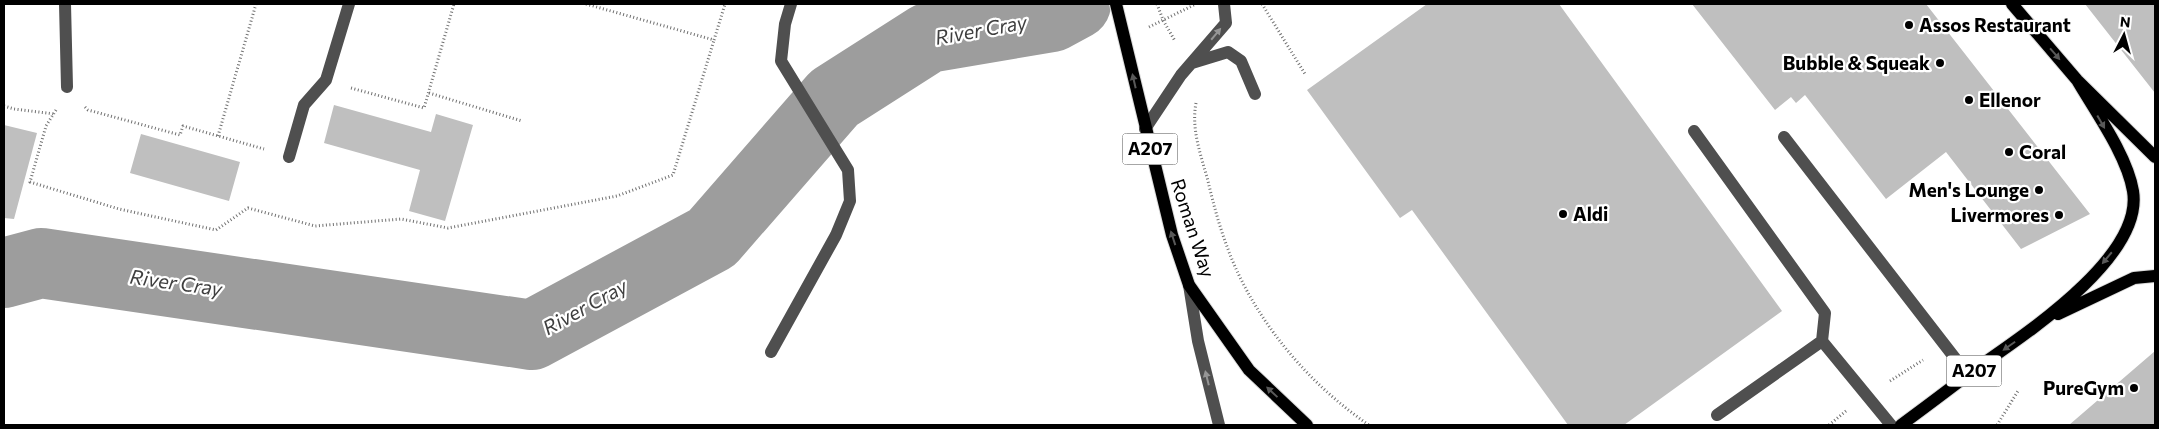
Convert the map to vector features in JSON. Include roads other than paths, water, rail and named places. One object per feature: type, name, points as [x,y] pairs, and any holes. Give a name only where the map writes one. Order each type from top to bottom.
[{"type":"main road","name":"A207","points":[[2012,4],[2077,80],[2155,157]]},
{"type":"main road","name":"Roman Way","points":[[1117,8],[1172,235],[1189,284],[1249,370],[1307,425]]},
{"type":"main road","name":"A207","points":[[1901,425],[2049,318],[2089,280],[2112,252],[2133,217],[2133,191],[2124,161],[2077,80]]},
{"type":"main road","name":"A207","points":[[2049,318],[2134,278],[2155,276]]},
{"type":"street","points":[[65,4],[67,87]]},
{"type":"street","points":[[289,156],[304,105],[326,80],[349,4]]},
{"type":"street","points":[[771,352],[836,235],[850,201],[848,170],[781,62],[785,24],[791,4]]},
{"type":"street","points":[[1145,129],[1181,75],[1226,23],[1224,4]]},
{"type":"street","points":[[1192,63],[1228,52],[1241,61],[1256,94]]},
{"type":"street","points":[[1694,130],[1825,313],[1822,340],[1891,425]]},
{"type":"street","points":[[1784,137],[1968,375]]},
{"type":"street","points":[[1189,284],[1198,340],[1219,425]]},
{"type":"street","points":[[1717,415],[1822,340]]},
{"type":"waterway","name":"River Cray","points":[[4,273],[41,263],[532,335],[712,238],[834,98],[928,38],[1052,17],[1076,4]]},
{"type":"place","name":"Assos Restaurant","points":[[1909,25]]},
{"type":"place","name":"Bubble & Squeak","points":[[1940,63]]},
{"type":"place","name":"Ellenor","points":[[1969,100]]},
{"type":"place","name":"Coral","points":[[2009,152]]},
{"type":"place","name":"Men's Lounge","points":[[2039,190]]},
{"type":"place","name":"Aldi","points":[[1563,214]]},
{"type":"place","name":"Livermores","points":[[2059,215]]},
{"type":"place","name":"PureGym","points":[[2134,388]]}]
